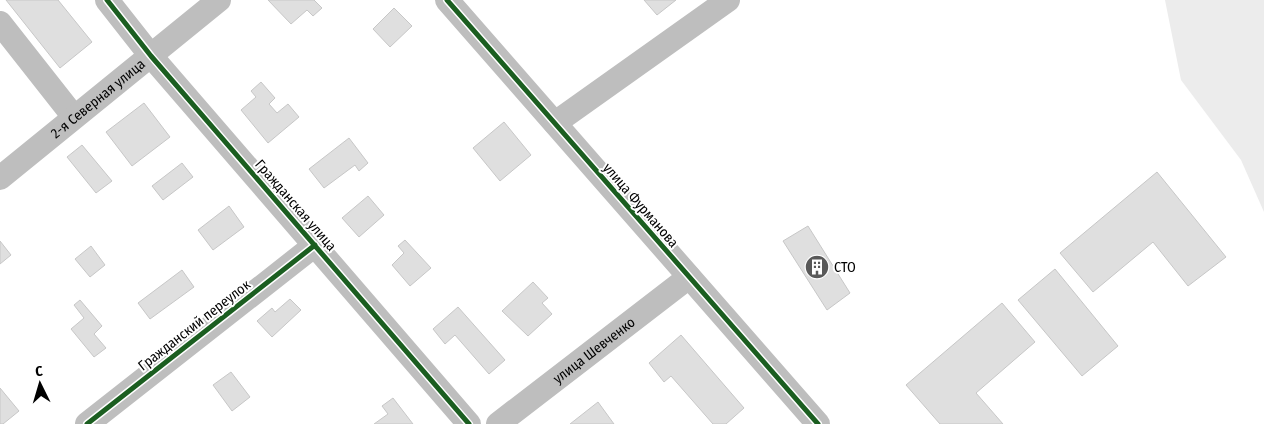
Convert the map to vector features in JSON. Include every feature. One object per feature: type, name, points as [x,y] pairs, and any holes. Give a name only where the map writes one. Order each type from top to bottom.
[{"type":"street","name":"Гражданская улица","points":[[107,0],[151,56],[469,424]]},
{"type":"street","name":"2-я Северная улица","points":[[0,178],[218,0]]},
{"type":"street","name":"улица Фурманова","points":[[448,0],[818,424]]},
{"type":"street","points":[[555,123],[728,0]]},
{"type":"street","points":[[0,22],[74,117]]},
{"type":"street","name":"Гражданский переулок","points":[[87,424],[315,245]]},
{"type":"street","name":"улица Шевченко","points":[[498,424],[690,277]]},
{"type":"shaded area","points":[[1165,0],[1264,0],[1264,212],[1241,160],[1181,80]]},
{"type":"building","points":[[6,0],[58,0],[92,42],[60,68]]},
{"type":"building","points":[[268,0],[314,0],[322,8],[313,16],[307,10],[291,24]]},
{"type":"building","points":[[644,0],[676,0],[657,15]]},
{"type":"building","points":[[394,8],[412,26],[390,47],[373,29]]},
{"type":"building","points":[[261,82],[275,98],[269,104],[277,113],[288,104],[299,117],[268,143],[241,110],[256,97],[251,91]]},
{"type":"building","points":[[144,103],[170,137],[132,166],[106,132]]},
{"type":"building","points":[[504,122],[531,155],[500,181],[473,148]]},
{"type":"building","points":[[349,138],[368,163],[359,171],[355,165],[324,188],[309,169]]},
{"type":"building","points":[[82,145],[112,181],[96,193],[67,157]]},
{"type":"building","points":[[182,163],[193,177],[163,200],[152,186]]},
{"type":"building","points":[[1157,172],[1226,257],[1188,286],[1153,242],[1093,292],[1060,253]]},
{"type":"building","points":[[368,196],[384,215],[359,237],[342,218]]},
{"type":"building","points":[[229,206],[244,227],[213,250],[198,230]]},
{"type":"building","name":"СТО","points":[[808,226],[850,293],[827,310],[783,241]]},
{"type":"building","points":[[405,240],[431,268],[410,286],[392,265],[404,253],[398,246]]},
{"type":"building","points":[[0,241],[11,255],[0,264]]},
{"type":"building","points":[[91,246],[105,265],[90,277],[75,259]]},
{"type":"building","points":[[1055,269],[1118,346],[1082,376],[1018,300]]},
{"type":"building","points":[[182,270],[194,287],[150,319],[138,303]]},
{"type":"building","points":[[533,282],[548,298],[542,303],[552,314],[528,336],[502,311]]},
{"type":"building","points":[[290,299],[301,310],[272,337],[257,321],[272,308],[275,312]]},
{"type":"building","points":[[80,300],[102,326],[94,334],[106,348],[94,357],[71,329],[84,318],[74,305]]},
{"type":"building","points":[[1002,303],[1035,342],[976,393],[1003,424],[940,424],[906,385]]},
{"type":"building","points":[[458,307],[505,360],[489,374],[455,335],[445,344],[433,329]]},
{"type":"building","points":[[681,335],[744,408],[726,424],[713,424],[671,376],[664,382],[649,363]]},
{"type":"building","points":[[231,372],[250,397],[232,411],[213,385]]},
{"type":"building","points":[[0,388],[19,411],[3,424],[0,424]]},
{"type":"building","points":[[393,398],[413,424],[374,424],[388,414],[382,406]]},
{"type":"building","points":[[598,402],[614,424],[570,424]]},
{"type":"cycle path","points":[[107,0],[151,56],[469,424]]},
{"type":"cycle path","points":[[447,0],[818,424]]},
{"type":"cycle path","points":[[87,424],[315,245]]},
{"type":"place","name":"СТО","points":[[817,267]]}]
